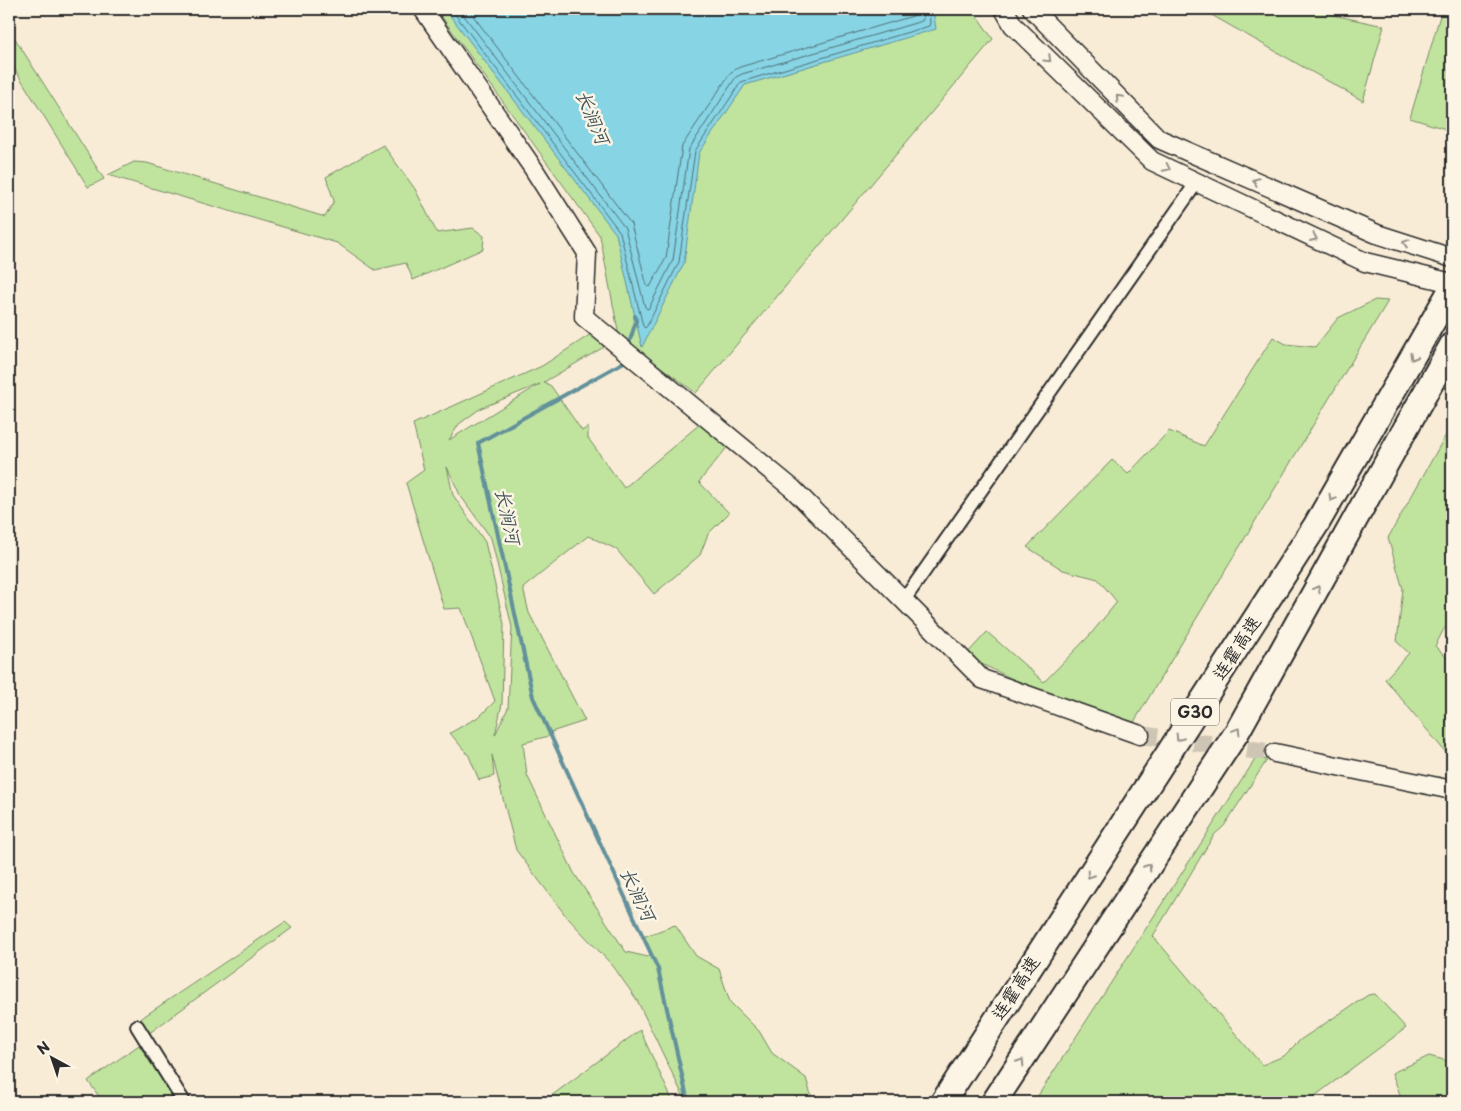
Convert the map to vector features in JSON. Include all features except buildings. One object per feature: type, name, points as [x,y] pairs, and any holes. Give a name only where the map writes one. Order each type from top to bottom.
[{"type":"highway","name":"连霍高速","points":[[943,1102],[1316,525],[1452,288]]},
{"type":"highway","name":"G30","points":[[994,1102],[1237,732],[1452,345]]},
{"type":"street","points":[[423,9],[533,168],[587,253],[584,318],[793,489],[982,678],[1140,735]]},
{"type":"street","points":[[1004,9],[1013,25],[1152,161],[1365,262],[1452,284]]},
{"type":"street","points":[[1032,9],[1159,139],[1377,234],[1452,258]]},
{"type":"street","points":[[904,600],[1197,182]]},
{"type":"street","points":[[1275,754],[1452,790]]},
{"type":"street","points":[[137,1026],[184,1102]]},
{"type":"green space","points":[[436,9],[972,9],[993,39],[696,393],[619,336],[600,236]]},
{"type":"green space","points":[[1201,9],[1318,9],[1333,15],[1384,26],[1363,101]]},
{"type":"green space","points":[[1442,9],[1452,9],[1452,131],[1410,118]]},
{"type":"green space","points":[[9,29],[104,179],[88,187],[9,60]]},
{"type":"green space","points":[[383,145],[415,189],[437,233],[473,228],[484,236],[483,249],[413,280],[406,263],[375,270],[337,243],[108,175],[134,162],[147,163],[325,217],[334,201],[326,177]]},
{"type":"green space","points":[[1375,300],[1388,301],[1134,722],[1048,696],[965,656],[987,632],[1044,682],[1090,635],[1117,602],[1098,579],[1063,570],[1027,547],[1112,460],[1128,474],[1169,431],[1204,446],[1273,337],[1286,344],[1315,347],[1338,318]]},
{"type":"green space","points":[[591,334],[604,347],[544,382],[551,386],[582,431],[588,427],[588,438],[624,488],[701,423],[729,445],[699,482],[729,513],[708,534],[700,555],[654,594],[616,549],[588,536],[523,588],[529,613],[585,721],[551,732],[552,735],[523,743],[527,775],[574,873],[626,952],[648,957],[651,952],[643,937],[675,925],[696,956],[719,969],[730,1002],[759,1031],[772,1053],[806,1078],[813,1102],[686,1102],[637,1000],[613,966],[566,916],[516,850],[492,755],[494,776],[479,780],[469,756],[450,733],[480,716],[495,701],[461,608],[444,609],[406,483],[424,470],[413,424],[542,366]],"holes":[[[540,384],[449,440],[459,424],[481,408]],[[447,467],[460,495],[491,538],[512,627],[508,708],[495,735],[502,704],[504,624],[485,542],[453,495]]]},
{"type":"green space","points":[[1452,424],[1452,622],[1444,629],[1435,646],[1452,663],[1452,760],[1385,679],[1409,653],[1397,642],[1403,589],[1388,538]]},
{"type":"green space","points":[[1256,758],[1267,760],[1224,826],[1214,835],[1153,936],[1262,1065],[1284,1056],[1300,1040],[1368,995],[1375,994],[1406,1028],[1312,1098],[1315,1102],[1034,1102]]},
{"type":"green space","points":[[285,922],[292,928],[144,1037],[136,1023]]},
{"type":"green space","points":[[640,1030],[673,1102],[543,1102]]},
{"type":"green space","points":[[139,1045],[176,1102],[103,1102],[88,1081]]},
{"type":"green space","points":[[1429,1056],[1448,1061],[1452,1060],[1452,1102],[1400,1102],[1402,1100],[1392,1073]]},
{"type":"water","points":[[445,9],[933,9],[936,29],[745,85],[699,153],[684,263],[642,347],[616,234]]},
{"type":"waterway","name":"长涧河","points":[[628,347],[636,321],[635,316]]},
{"type":"waterway","name":"长涧河","points":[[625,357],[624,362],[478,443],[533,697],[658,969],[688,1102]]},
{"type":"tunnel","points":[[1140,735],[1275,753]]}]
